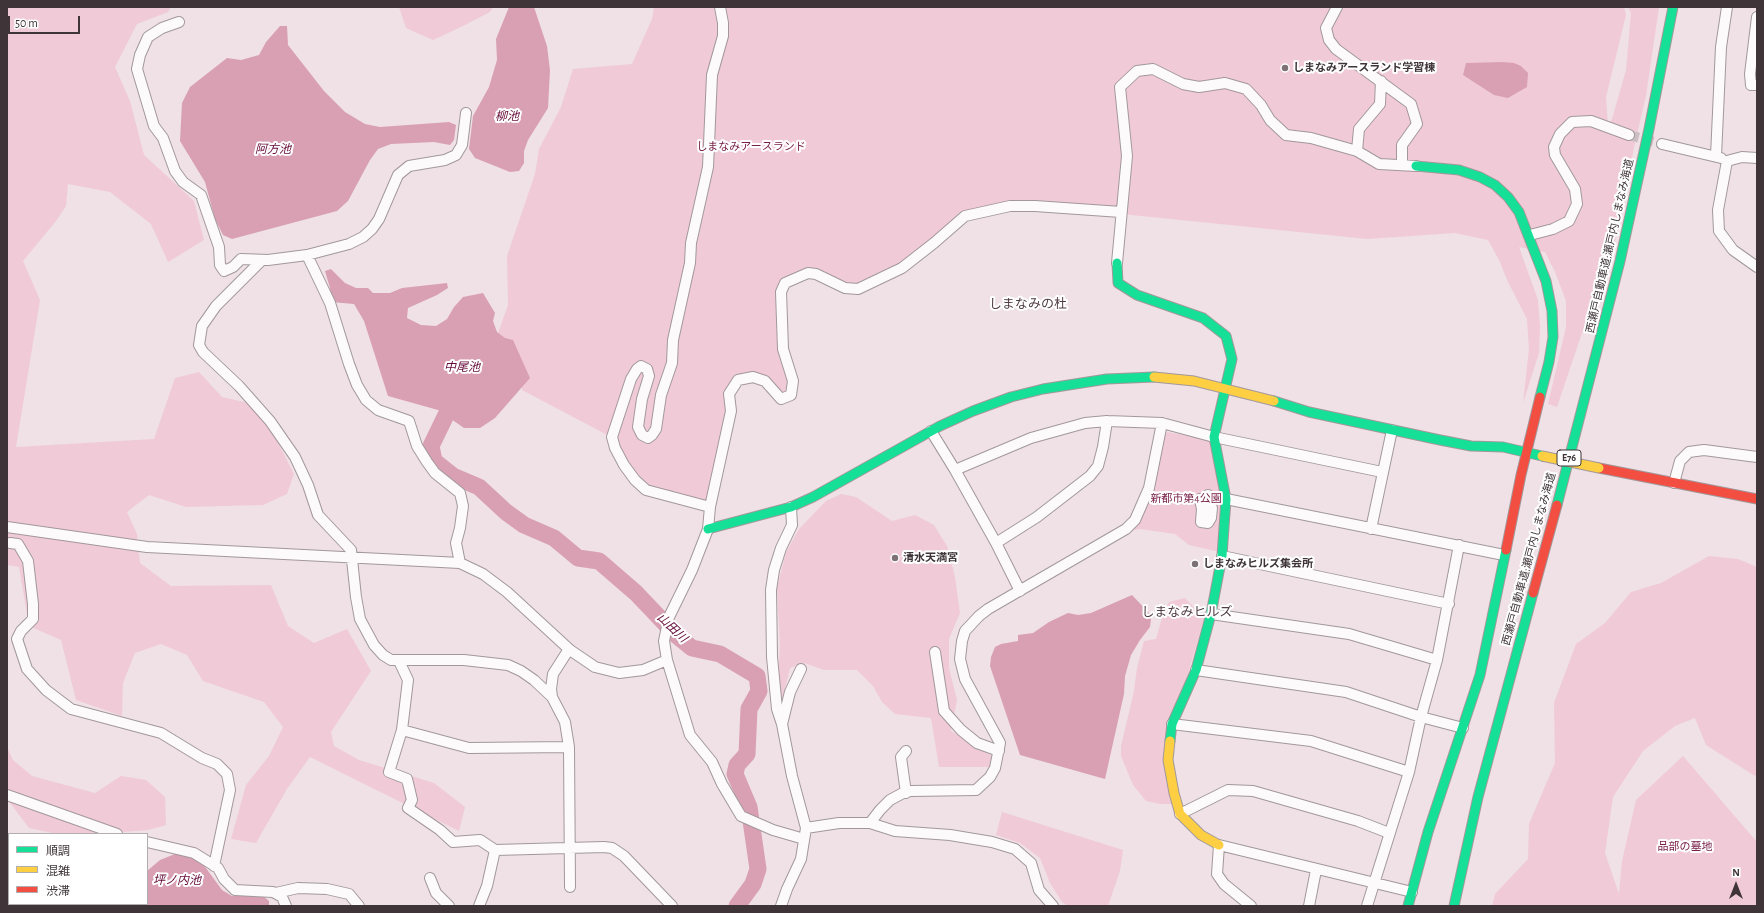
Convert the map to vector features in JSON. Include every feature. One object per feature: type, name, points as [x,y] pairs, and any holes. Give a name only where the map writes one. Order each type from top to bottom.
[{"type":"main road","name":"西瀬戸自動車道;瀬戸内しまなみ海道","points":[[1454,906],[1478,797],[1585,401],[1620,261],[1649,129],[1673,7]]},
{"type":"main road","points":[[1408,906],[1428,832],[1480,675],[1526,452],[1549,362],[1553,337],[1552,311],[1546,281],[1530,235],[1519,212],[1508,197],[1495,185],[1480,177],[1459,170],[1416,166]]},
{"type":"main road","points":[[1117,264],[1118,283],[1137,295],[1204,318],[1226,336],[1232,359],[1214,437],[1226,500],[1222,556],[1211,614],[1196,670],[1172,724],[1168,760],[1174,793],[1180,814],[1200,835],[1219,845]]},
{"type":"main road","points":[[708,529],[739,522],[791,506],[819,494],[931,431],[973,411],[1004,399],[1043,389],[1115,378],[1154,377],[1194,381],[1226,388],[1309,412],[1392,430],[1471,446],[1503,447],[1598,468],[1757,499]]},
{"type":"street","points":[[710,507],[646,490],[635,480],[624,466],[615,448],[612,437],[631,379],[641,366],[647,369],[649,376],[642,399],[638,427],[642,435],[648,438],[656,429],[661,395],[672,363],[673,340],[690,263],[691,243],[708,167],[712,75],[723,36],[723,23],[720,7]]},
{"type":"street","points":[[1337,7],[1326,28],[1329,40],[1336,49],[1382,81],[1411,104],[1417,124],[1402,145],[1402,164]]},
{"type":"street","points":[[1716,156],[1721,46],[1727,7]]},
{"type":"street","points":[[1757,17],[1750,74],[1751,84],[1757,85]]},
{"type":"street","points":[[179,22],[162,28],[148,37],[140,55],[137,68],[154,126],[163,138],[175,171],[183,182],[201,195],[219,247],[220,265],[224,271],[233,267],[241,259],[262,260],[307,255],[349,244],[363,237],[372,229],[379,219],[398,175],[409,166],[445,160],[456,155],[462,146],[466,113]]},
{"type":"street","points":[[1117,264],[1126,156],[1120,87],[1136,71],[1153,69],[1183,84],[1199,87],[1225,83],[1246,89],[1261,105],[1270,120],[1286,135],[1311,138],[1357,151],[1379,164],[1402,164],[1416,166]]},
{"type":"street","points":[[1357,151],[1359,129],[1380,104],[1382,81]]},
{"type":"street","points":[[1530,235],[1553,229],[1569,221],[1577,204],[1575,189],[1555,155],[1554,147],[1560,134],[1572,122],[1591,121],[1629,135]]},
{"type":"street","points":[[1662,144],[1716,156],[1727,161],[1742,157],[1757,158]]},
{"type":"street","points":[[1727,161],[1718,210],[1719,231],[1733,250],[1757,267]]},
{"type":"street","points":[[804,838],[773,830],[741,816],[722,784],[712,762],[690,735],[667,660],[664,641],[669,617],[692,570],[708,529],[710,507],[731,411],[729,394],[738,380],[753,377],[765,381],[781,399],[791,395],[793,381],[783,349],[782,335],[781,292],[786,283],[808,273],[816,274],[845,288],[858,289],[902,268],[965,216],[1010,206],[1035,206],[1121,212]]},
{"type":"street","points":[[307,255],[330,303],[349,364],[357,385],[366,400],[378,410],[409,421],[417,446],[427,462],[435,473],[460,493],[463,506],[456,543],[460,563]]},
{"type":"street","points":[[262,260],[216,306],[202,326],[199,345],[203,352],[239,386],[270,421],[295,457],[308,485],[318,515],[351,550],[360,619],[374,645],[383,655],[391,660],[399,661],[422,659],[464,660],[508,665],[522,671],[552,697],[565,722],[569,748],[570,887]]},
{"type":"street","points":[[956,470],[1031,438],[1085,423],[1107,421],[1162,424],[1214,437],[1382,472]]},
{"type":"street","points":[[996,543],[1037,517],[1090,476],[1098,466],[1107,421]]},
{"type":"street","points":[[870,823],[890,800],[906,792],[976,790],[984,784],[996,768],[1000,744],[996,734],[965,679],[960,659],[962,640],[968,626],[979,616],[1126,529],[1135,520],[1149,488],[1162,424]]},
{"type":"street","points":[[1371,529],[1392,430]]},
{"type":"street","points":[[931,431],[956,470],[996,543],[1020,591]]},
{"type":"street","points":[[1674,483],[1680,461],[1689,452],[1704,450],[1757,458]]},
{"type":"street","points":[[1226,500],[1504,555]]},
{"type":"street","points":[[781,906],[801,859],[806,828],[792,776],[782,724],[777,708],[774,685],[771,590],[774,570],[781,548],[792,525],[791,506]]},
{"type":"street","points":[[7,527],[147,547],[460,563],[483,574],[507,592],[569,649],[595,667],[619,673],[643,670],[667,660]]},
{"type":"street","points":[[10,543],[18,544],[28,562],[33,604],[33,619],[21,631],[17,639],[27,669],[46,690],[72,710],[161,733],[202,758],[217,764],[227,774],[230,790],[214,866]]},
{"type":"street","points":[[1367,906],[1388,833],[1408,772],[1421,717],[1437,660],[1449,604],[1459,545]]},
{"type":"street","points":[[1222,556],[1449,604]]},
{"type":"street","points":[[1211,614],[1349,634],[1437,660]]},
{"type":"street","points":[[552,697],[553,674],[569,649]]},
{"type":"street","points":[[935,652],[944,711],[960,730],[977,743],[999,751]]},
{"type":"street","points":[[399,661],[408,680],[402,730],[389,772],[407,779],[412,800],[408,808],[440,830],[453,842],[480,840],[495,850],[570,849],[604,846],[612,848],[624,856],[672,906]]},
{"type":"street","points":[[782,724],[790,692],[801,669]]},
{"type":"street","points":[[1196,670],[1346,692],[1421,717],[1463,728]]},
{"type":"street","points":[[1172,724],[1311,741],[1408,772]]},
{"type":"street","points":[[402,730],[469,748],[569,748]]},
{"type":"street","points":[[906,752],[901,757],[906,792]]},
{"type":"street","points":[[1180,814],[1228,790],[1253,791],[1358,821],[1388,833]]},
{"type":"street","points":[[7,795],[114,833]]},
{"type":"street","points":[[806,828],[839,823],[870,823],[895,831],[950,835],[992,842],[1015,849],[1031,863],[1039,890],[1053,906]]},
{"type":"street","points":[[148,842],[194,853],[218,868],[224,879],[235,890],[273,892],[282,897],[286,906]]},
{"type":"street","points":[[1251,906],[1224,884],[1217,874],[1219,845],[1316,870],[1412,892]]},
{"type":"street","points":[[479,906],[487,886],[495,850]]},
{"type":"street","points":[[1309,906],[1316,870]]},
{"type":"street","points":[[430,878],[436,893],[449,906]]},
{"type":"street","points":[[276,893],[298,888],[326,889],[349,894],[359,906]]},
{"type":"green space","points":[[7,7],[171,7],[168,12],[137,24],[115,67],[130,101],[144,155],[194,201],[204,240],[168,262],[151,224],[110,192],[68,184],[66,206],[56,221],[23,261],[40,300],[16,447],[154,439],[175,378],[199,372],[222,397],[253,404],[273,433],[294,474],[287,494],[263,505],[186,507],[149,495],[127,512],[137,534],[140,563],[171,586],[271,585],[288,626],[314,643],[347,629],[371,671],[331,732],[334,746],[359,760],[434,783],[465,807],[459,831],[310,757],[287,789],[256,843],[231,839],[246,785],[269,756],[283,727],[264,702],[203,681],[187,655],[161,644],[135,653],[123,683],[122,716],[76,700],[61,640],[29,626],[19,567],[7,565]]},
{"type":"green space","points":[[399,7],[493,7],[490,12],[433,40],[406,28]]},
{"type":"green space","name":"しまなみアースランド","points":[[654,7],[1624,7],[1626,15],[1606,97],[1608,126],[1612,119],[1626,70],[1631,13],[1628,7],[1659,7],[1646,96],[1612,257],[1596,313],[1583,330],[1557,407],[1548,404],[1566,327],[1566,301],[1555,272],[1545,252],[1519,247],[1538,300],[1540,326],[1539,353],[1523,403],[1529,349],[1527,319],[1488,240],[1455,233],[1367,239],[1053,207],[965,216],[892,273],[858,289],[816,274],[786,283],[781,314],[791,395],[782,399],[765,381],[738,380],[710,507],[646,490],[624,465],[613,438],[522,390],[522,377],[492,350],[508,305],[507,256],[535,174],[539,149],[561,107],[573,69],[632,64],[652,19]]},
{"type":"green space","name":"新都市第4公園","points":[[1167,432],[1212,440],[1222,499],[1220,552],[1189,545],[1175,534],[1140,529],[1133,530],[1147,504],[1158,470],[1163,438]]},
{"type":"green space","points":[[841,494],[856,497],[892,521],[915,515],[934,525],[947,546],[955,577],[960,613],[949,639],[949,668],[957,700],[951,731],[992,756],[991,767],[939,767],[931,718],[895,714],[882,702],[873,686],[857,670],[824,670],[804,663],[790,668],[783,697],[777,696],[780,646],[777,588],[786,552],[799,529],[826,501]]},
{"type":"green space","name":"品部の墓地","points":[[1709,556],[1738,559],[1757,567],[1757,775],[1755,776],[1706,745],[1695,718],[1675,726],[1643,751],[1613,797],[1605,853],[1619,894],[1622,861],[1636,800],[1683,756],[1757,842],[1757,906],[1492,906],[1495,894],[1528,859],[1529,824],[1555,763],[1554,703],[1576,644],[1605,623],[1631,592],[1661,583]]},
{"type":"green space","points":[[1185,598],[1204,618],[1188,674],[1169,722],[1172,804],[1160,804],[1146,801],[1133,785],[1121,756],[1121,746],[1144,641],[1156,639],[1163,614],[1169,602]]},
{"type":"green space","points":[[7,747],[13,760],[32,776],[95,793],[121,776],[146,780],[165,797],[166,825],[148,830],[109,833],[52,833],[29,828],[7,799]]},
{"type":"green space","points":[[1002,812],[1123,850],[1120,871],[1108,906],[1068,906],[1062,902],[1050,883],[1040,858],[1020,843],[996,835]]},
{"type":"water","name":"柳池","points":[[509,7],[534,7],[547,46],[550,70],[548,108],[528,140],[524,151],[524,163],[519,171],[510,172],[475,158],[469,149],[473,116],[489,87],[497,60],[496,39]]},
{"type":"water","name":"阿方池","points":[[280,26],[287,26],[288,45],[324,91],[345,112],[365,124],[380,127],[449,122],[456,125],[454,140],[450,145],[434,142],[391,144],[378,149],[370,160],[348,201],[337,211],[232,239],[223,235],[215,219],[205,182],[180,141],[182,103],[190,87],[227,58],[241,60],[259,55],[266,42]]},
{"type":"water","points":[[1466,63],[1514,63],[1521,66],[1528,73],[1527,87],[1508,98],[1494,95],[1463,75]]},
{"type":"water","name":"中尾池","points":[[331,269],[345,283],[356,288],[368,288],[373,293],[390,293],[402,288],[447,283],[448,288],[437,295],[408,308],[407,318],[421,325],[436,326],[447,319],[454,307],[463,297],[483,293],[495,313],[493,321],[497,332],[505,338],[513,340],[530,378],[495,418],[480,428],[464,428],[438,410],[388,396],[364,321],[354,304],[331,302],[330,288],[325,271]]},
{"type":"water","points":[[1132,595],[1149,613],[1151,619],[1150,627],[1131,655],[1125,676],[1124,694],[1105,779],[1020,755],[990,666],[991,657],[995,647],[1001,644],[1018,641],[1018,635],[1033,633],[1049,622],[1068,613],[1078,615],[1091,613]]},
{"type":"water","name":"坪ノ内池","points":[[175,854],[193,858],[203,864],[222,890],[232,896],[263,896],[269,901],[269,906],[131,906],[148,905],[148,870],[160,860]]},
{"type":"waterway","name":"山田川","points":[[446,415],[431,446],[434,461],[453,476],[479,487],[506,512],[524,525],[554,538],[578,558],[599,561],[636,593],[676,635],[692,648],[720,654],[757,676],[759,691],[749,709],[747,754],[737,765],[735,774],[749,807],[758,869],[753,884],[737,906]]},
{"type":"tunnel","points":[[1629,135],[1662,144]]},
{"type":"traffic: fast","points":[[1557,505],[1620,261],[1649,129],[1673,7]]},
{"type":"traffic: fast","points":[[1416,166],[1459,170],[1480,177],[1495,185],[1508,197],[1519,212],[1546,281],[1552,311],[1553,337],[1549,362],[1540,397]]},
{"type":"traffic: fast","points":[[1117,263],[1118,283],[1137,295],[1203,318],[1226,336],[1232,359],[1214,437],[1226,499],[1222,556],[1211,614],[1196,670],[1172,724],[1170,741]]},
{"type":"traffic: fast","points":[[708,529],[791,507],[813,497],[940,426],[973,411],[1011,397],[1043,389],[1107,379],[1154,377]]},
{"type":"traffic: fast","points":[[1274,401],[1309,412],[1440,440],[1471,446],[1503,447],[1542,456]]},
{"type":"traffic: fast","points":[[1408,906],[1428,832],[1480,675],[1506,550]]},
{"type":"traffic: fast","points":[[1454,906],[1478,797],[1533,593]]},
{"type":"traffic: slow","points":[[1154,377],[1194,381],[1274,401]]},
{"type":"traffic: slow","points":[[1542,456],[1599,468]]},
{"type":"traffic: slow","points":[[1170,741],[1168,760],[1174,793],[1180,814],[1201,835],[1219,845]]},
{"type":"traffic: jam","points":[[1506,550],[1521,475],[1540,397]]},
{"type":"traffic: jam","points":[[1599,468],[1757,499]]},
{"type":"traffic: jam","points":[[1533,593],[1557,505]]},
{"type":"place","name":"しまなみアースランド学習棟","points":[[1285,68]]},
{"type":"place","name":"清水天満宮","points":[[895,558]]},
{"type":"place","name":"しまなみヒルズ集会所","points":[[1195,564]]},
{"type":"district","name":"しまなみの杜","points":[[1028,304]]},
{"type":"district","name":"しまなみヒルズ","points":[[1187,612]]}]
